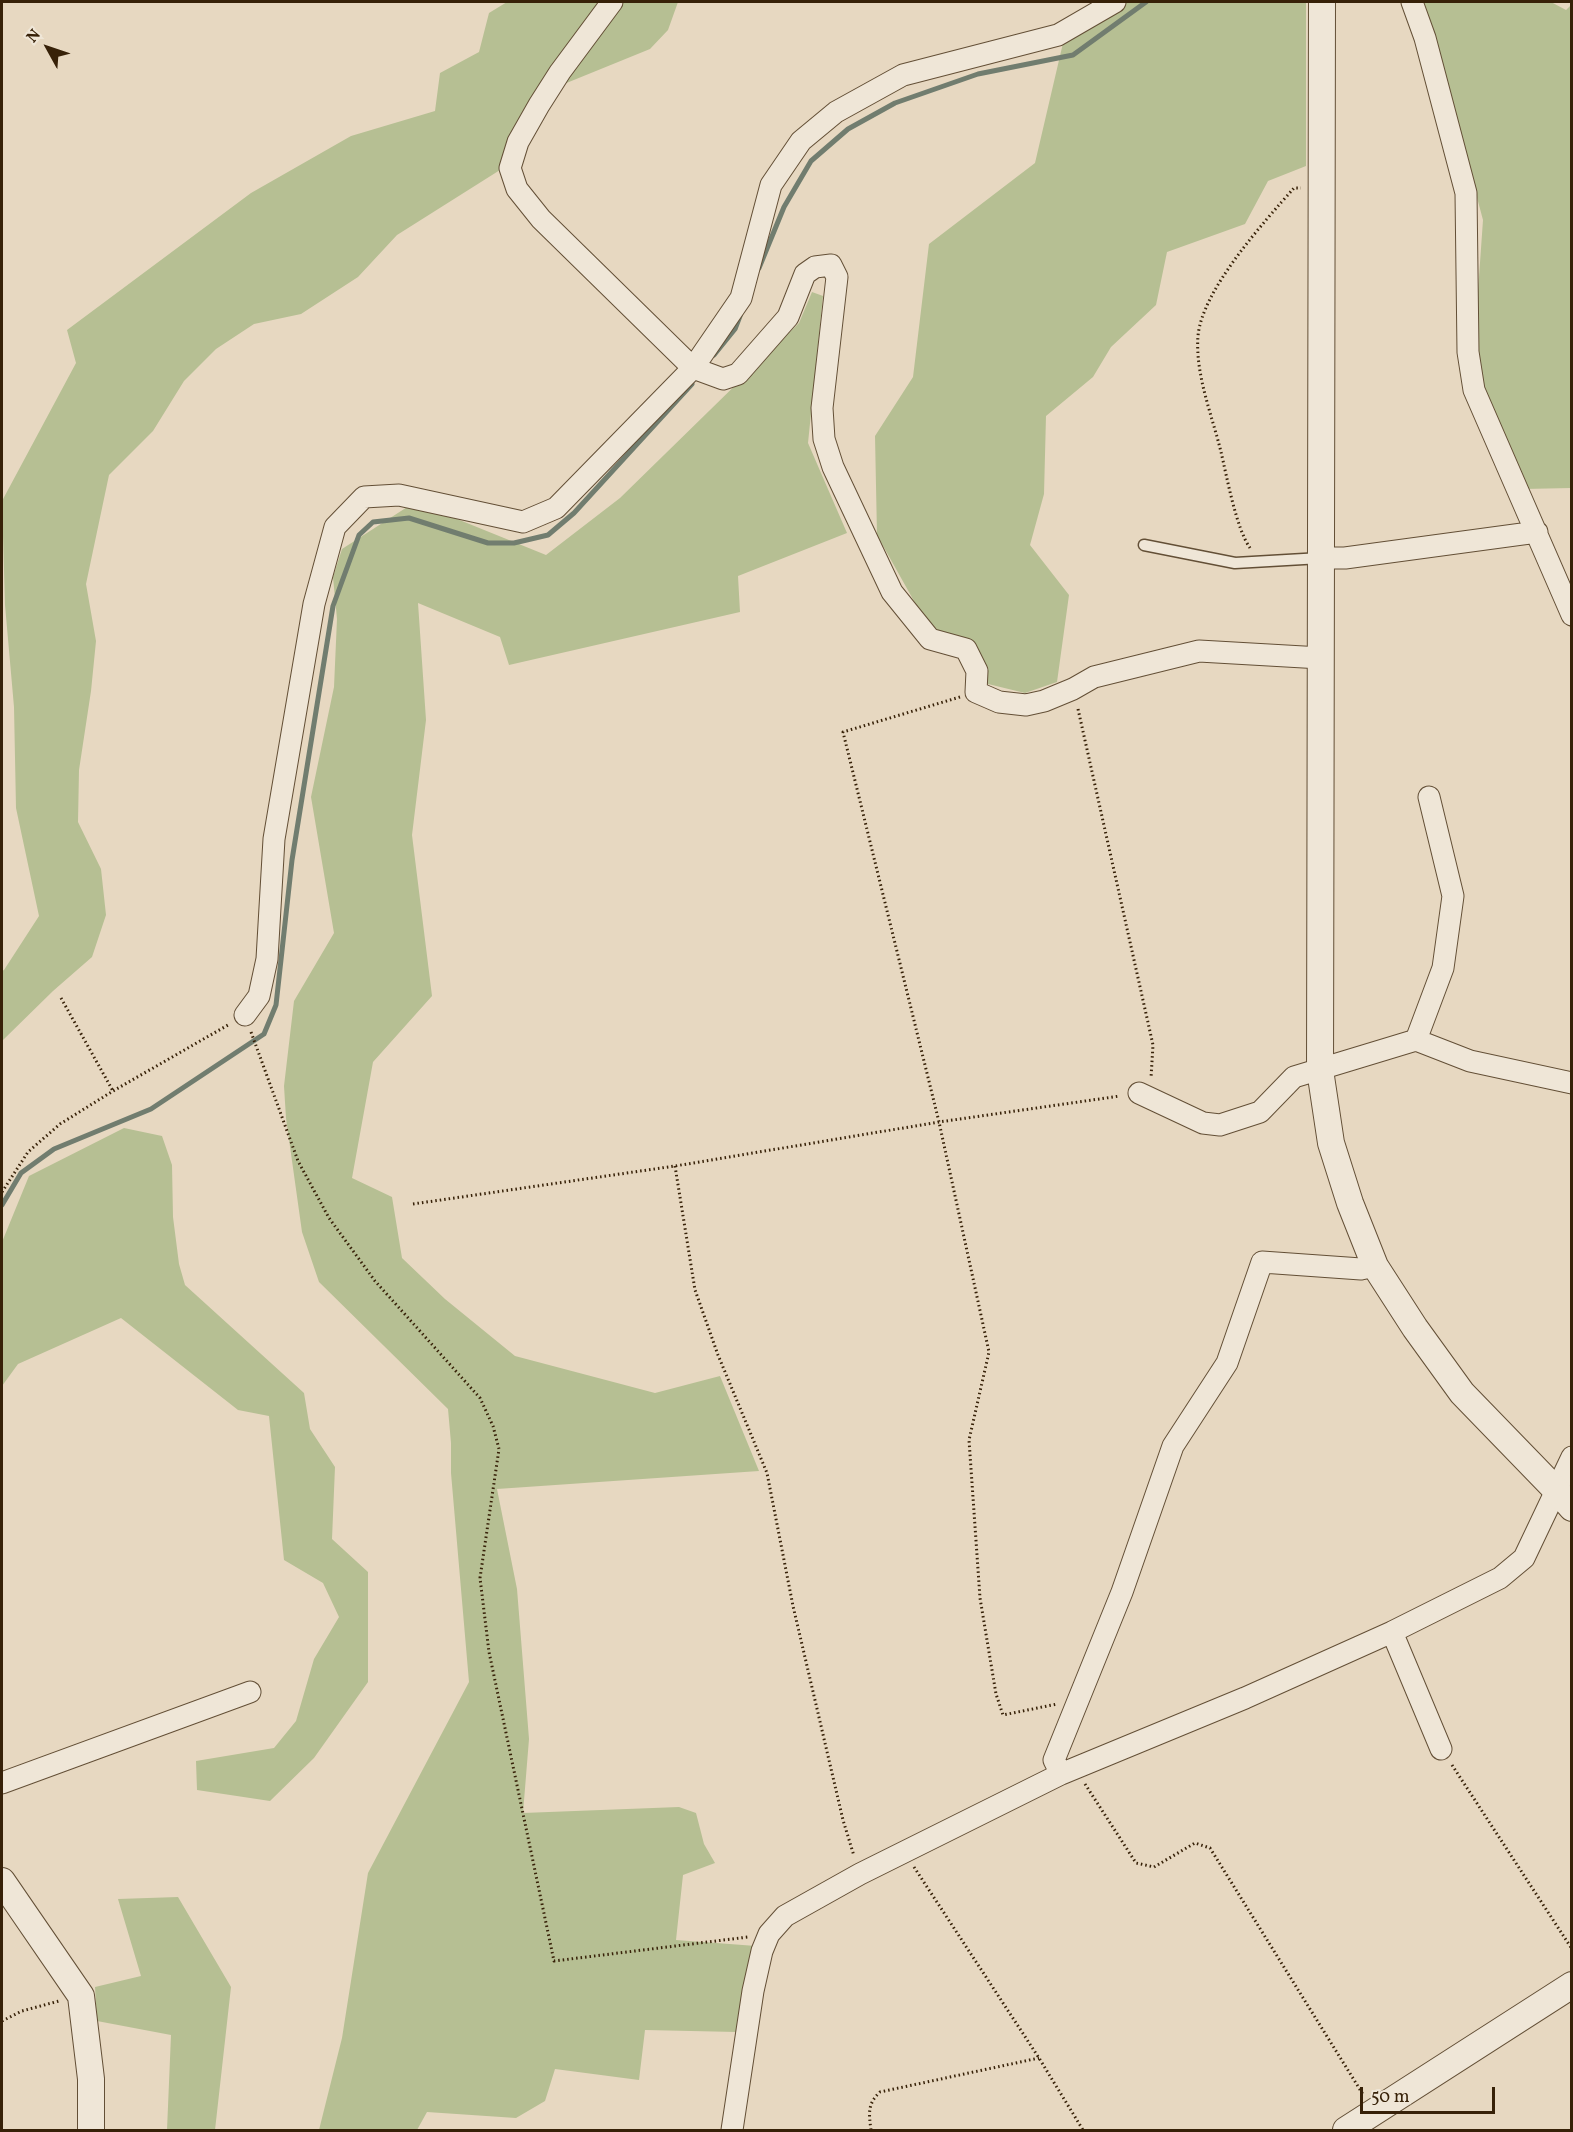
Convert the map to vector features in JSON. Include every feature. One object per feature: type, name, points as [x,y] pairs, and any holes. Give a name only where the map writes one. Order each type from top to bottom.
[{"type":"street","points":[[612,2],[560,72],[518,142],[510,168],[517,189],[541,219],[693,368],[723,379],[738,374],[788,317],[805,274],[815,267],[831,265],[837,278],[822,408],[824,439],[833,467],[892,592],[930,639],[966,649],[977,671],[976,692],[999,702],[1026,705],[1073,690],[1094,677],[1199,651],[1321,658]]},
{"type":"street","points":[[245,1015],[259,996],[267,959],[274,839],[315,604],[335,527],[364,497],[399,495],[523,522],[556,508],[693,368],[741,298],[771,185],[801,141],[836,112],[903,75],[1058,35],[1115,2]]},
{"type":"street","points":[[1322,2],[1324,187],[1320,1070],[1331,1143],[1350,1203],[1375,1266],[1415,1328],[1462,1393],[1564,1499]]},
{"type":"street","points":[[1412,2],[1425,38],[1466,193],[1468,352],[1474,390],[1572,615]]},
{"type":"street","points":[[1322,558],[1345,558],[1537,532]]},
{"type":"street","points":[[1416,1040],[1443,968],[1453,896],[1429,797]]},
{"type":"street","points":[[1144,1095],[1203,1123],[1220,1125],[1260,1112],[1294,1077],[1416,1040],[1470,1061],[1572,1083]]},
{"type":"street","points":[[1068,1771],[1054,1760],[1122,1592],[1173,1446],[1227,1364],[1262,1262],[1361,1269],[1375,1266]]},
{"type":"street","points":[[732,2130],[753,1991],[762,1951],[769,1934],[785,1916],[904,1851],[1068,1771],[1245,1698],[1392,1632],[1500,1578],[1524,1558],[1564,1499],[1572,1457]]},
{"type":"street","points":[[1392,1632],[1441,1749]]},
{"type":"street","points":[[2,1783],[250,1692]]},
{"type":"street","points":[[2,1881],[81,1996],[91,2079],[91,2130]]},
{"type":"street","points":[[1346,2130],[1572,1985]]},
{"type":"lane","points":[[1144,545],[1235,563],[1322,558]]},
{"type":"path","points":[[1259,562],[1244,540],[1229,487],[1200,368],[1198,334],[1207,307],[1250,237],[1294,188],[1324,187]]},
{"type":"path","points":[[413,1204],[675,1166],[939,1122],[1144,1095],[1153,1045],[1073,690]]},
{"type":"path","points":[[976,692],[843,732],[939,1122],[989,1352],[969,1440],[980,1598],[996,1694],[1003,1715],[1059,1704],[1075,1708]]},
{"type":"path","points":[[61,998],[113,1091]]},
{"type":"path","points":[[2,1192],[28,1152],[60,1124],[245,1015],[298,1161],[328,1218],[375,1281],[480,1398],[493,1426],[499,1449],[480,1578],[489,1652],[554,1961],[769,1934]]},
{"type":"path","points":[[675,1166],[695,1290],[718,1355],[767,1473],[798,1629],[843,1820],[860,1874]]},
{"type":"path","points":[[1441,1749],[1572,1949]]},
{"type":"path","points":[[1068,1771],[1136,1863],[1154,1867],[1195,1843],[1210,1848],[1374,2112]]},
{"type":"path","points":[[904,1851],[1039,2058],[1083,2130]]},
{"type":"path","points":[[2,2021],[22,2011],[81,1996]]},
{"type":"path","points":[[871,2130],[872,2100],[880,2092],[1039,2058]]},
{"type":"green space","points":[[507,2],[678,2],[668,30],[650,49],[564,84],[500,170],[397,235],[358,277],[301,314],[254,324],[216,349],[184,381],[153,431],[109,475],[86,584],[96,641],[79,770],[78,822],[101,869],[106,915],[92,957],[2,1041],[2,971],[39,916],[16,808],[14,707],[5,605],[2,501],[76,363],[67,330],[251,193],[351,136],[435,111],[440,73],[479,52],[489,13]]},
{"type":"green space","points":[[1126,2],[1306,2],[1306,166],[1268,181],[1245,224],[1167,252],[1156,305],[1111,347],[1093,377],[1046,416],[1044,494],[1030,545],[1069,595],[1057,682],[1025,693],[988,684],[970,645],[941,634],[919,610],[877,535],[875,436],[913,377],[929,244],[1035,163],[1063,43]]},
{"type":"green space","points":[[1423,2],[1551,2],[1566,10],[1571,5],[1571,488],[1524,489],[1478,389],[1475,334],[1483,220]]},
{"type":"green space","points":[[812,292],[823,296],[808,443],[847,533],[738,576],[740,612],[509,665],[500,637],[418,603],[426,720],[412,835],[432,996],[373,1062],[352,1178],[392,1197],[402,1258],[445,1299],[515,1356],[655,1393],[720,1376],[759,1471],[497,1489],[517,1589],[529,1739],[523,1813],[679,1807],[696,1813],[704,1844],[715,1863],[683,1875],[676,1940],[756,1946],[737,2032],[645,2030],[639,2080],[555,2069],[545,2101],[516,2118],[427,2112],[417,2130],[319,2130],[342,2038],[368,1873],[469,1682],[451,1473],[448,1409],[319,1282],[302,1232],[286,1118],[284,1086],[294,1001],[334,933],[311,797],[334,687],[337,619],[333,577],[342,549],[415,502],[546,555],[620,498],[799,323]]},
{"type":"green space","points":[[124,1128],[162,1136],[172,1165],[173,1217],[179,1264],[185,1285],[304,1393],[310,1429],[335,1467],[332,1539],[368,1572],[368,1682],[314,1758],[270,1801],[197,1790],[196,1761],[274,1748],[296,1721],[314,1659],[339,1617],[323,1583],[284,1560],[269,1416],[238,1410],[121,1318],[18,1364],[2,1386],[2,1242],[29,1176]]},
{"type":"green space","points":[[178,1897],[231,1987],[215,2130],[167,2130],[171,2035],[97,2021],[95,1987],[141,1976],[118,1899]]},
{"type":"waterway","points":[[759,268],[784,207],[811,161],[848,129],[895,103],[978,74],[1073,55],[1146,2]]},
{"type":"waterway","points":[[714,355],[735,329],[740,316]]},
{"type":"waterway","points":[[2,1205],[21,1173],[54,1149],[151,1109],[264,1034],[276,1005],[292,860],[333,606],[359,535],[373,522],[409,518],[488,543],[514,543],[548,535],[574,513],[692,384]]}]
